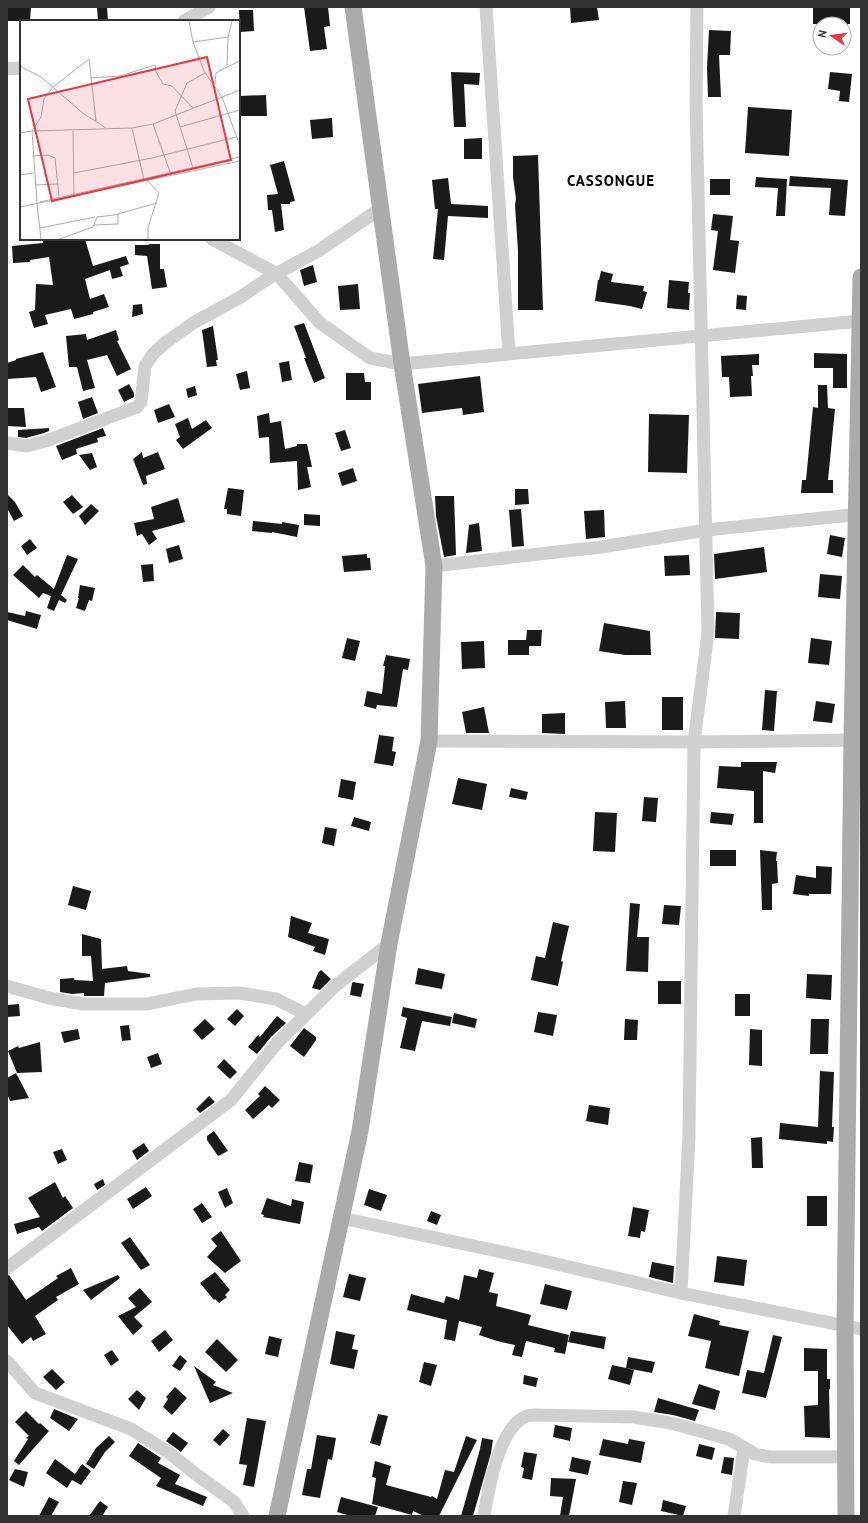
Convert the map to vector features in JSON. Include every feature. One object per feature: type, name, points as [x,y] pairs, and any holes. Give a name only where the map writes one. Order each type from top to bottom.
[{"type":"main road","points":[[277,1516],[360,1131],[389,944],[429,741],[434,566],[402,364],[353,7]]},
{"type":"main road","points":[[846,1516],[845,1457],[853,1327],[861,277]]},
{"type":"street","points":[[186,20],[210,7]]},
{"type":"street","points":[[486,7],[509,353]]},
{"type":"street","points":[[681,1293],[689,1135],[694,742],[708,632],[707,530],[696,103],[697,7]]},
{"type":"street","points":[[7,69],[20,68]]},
{"type":"street","points":[[7,443],[26,446],[46,441],[136,406],[141,402],[145,366],[153,354],[165,343],[193,323],[239,298],[318,251],[380,209]]},
{"type":"street","points":[[214,240],[277,274],[320,323],[370,358],[402,364],[861,321]]},
{"type":"street","points":[[434,566],[601,547],[707,530],[859,514]]},
{"type":"street","points":[[429,741],[694,742],[857,740]]},
{"type":"street","points":[[7,1268],[231,1100],[277,1043],[306,1014],[335,986],[389,944]]},
{"type":"street","points":[[7,986],[49,998],[83,1004],[147,1004],[196,994],[239,993],[276,999],[306,1014]]},
{"type":"street","points":[[341,1218],[535,1259],[681,1293],[853,1327]]},
{"type":"street","points":[[7,1360],[35,1393],[131,1429],[168,1452],[234,1502],[243,1516]]},
{"type":"street","points":[[484,1516],[490,1484],[499,1453],[513,1427],[527,1416],[575,1415],[645,1418],[671,1423],[729,1439],[755,1454],[770,1457],[845,1457]]},
{"type":"street","points":[[734,1516],[744,1448]]},
{"type":"building","points":[[7,7],[31,7],[30,20],[7,21]]},
{"type":"building","points":[[97,7],[107,7],[108,20],[98,20]]},
{"type":"building","points":[[304,7],[328,7],[330,26],[324,27],[327,49],[310,51]]},
{"type":"building","points":[[570,7],[597,7],[599,20],[571,23]]},
{"type":"building","points":[[813,7],[850,7],[850,16],[813,16]]},
{"type":"building","points":[[239,10],[253,10],[254,31],[240,32]]},
{"type":"building","points":[[709,30],[731,31],[730,55],[719,55],[721,97],[708,97],[707,68]]},
{"type":"building","points":[[451,72],[480,73],[479,85],[464,84],[466,127],[454,127]]},
{"type":"building","points":[[830,72],[852,74],[849,102],[839,101],[840,91],[828,89]]},
{"type":"building","points":[[266,95],[267,116],[240,116],[240,96]]},
{"type":"building","points":[[748,107],[792,110],[789,156],[745,153]]},
{"type":"building","points":[[332,118],[333,137],[312,139],[310,120]]},
{"type":"building","points":[[482,138],[482,159],[464,159],[464,139]]},
{"type":"building","points":[[538,155],[543,310],[518,310],[518,251],[513,156]]},
{"type":"building","points":[[284,161],[295,201],[290,202],[290,204],[281,204],[284,230],[275,232],[272,210],[268,210],[267,195],[278,194],[270,165]]},
{"type":"building","points":[[790,176],[848,180],[845,216],[829,215],[831,188],[789,186]]},
{"type":"building","points":[[756,177],[787,179],[785,216],[776,216],[778,188],[755,187]]},
{"type":"building","points":[[448,178],[451,204],[488,206],[488,218],[448,216],[444,260],[433,259],[438,209],[435,209],[432,180]]},
{"type":"building","points":[[710,179],[730,179],[730,195],[710,195]]},
{"type":"building","points":[[713,214],[733,216],[730,240],[739,241],[735,273],[713,270],[718,231],[711,230]]},
{"type":"building","points":[[85,240],[93,266],[126,256],[129,264],[120,267],[123,276],[112,279],[110,270],[85,279],[90,299],[104,294],[109,307],[93,312],[93,314],[74,319],[71,309],[45,315],[48,324],[34,328],[29,312],[35,310],[36,284],[53,285],[49,257],[30,260],[30,262],[13,263],[12,246],[43,243],[43,241]]},
{"type":"building","points":[[160,244],[160,269],[164,269],[167,287],[152,289],[147,256],[135,255],[135,245]]},
{"type":"building","points":[[313,265],[317,282],[304,286],[300,270]]},
{"type":"building","points":[[601,271],[613,274],[611,282],[644,286],[643,291],[647,292],[642,309],[595,301]]},
{"type":"building","points":[[669,280],[689,282],[689,310],[667,308]]},
{"type":"building","points":[[358,284],[360,309],[340,310],[338,286]]},
{"type":"building","points":[[737,295],[747,296],[746,310],[736,309]]},
{"type":"building","points":[[142,304],[143,314],[132,317],[133,305]]},
{"type":"building","points":[[304,323],[325,378],[314,383],[294,326]]},
{"type":"building","points":[[213,326],[218,360],[216,360],[217,366],[207,367],[202,330]]},
{"type":"building","points":[[116,330],[119,340],[117,341],[131,369],[117,376],[107,355],[87,360],[95,388],[83,391],[77,367],[69,367],[66,336],[86,334],[87,340]]},
{"type":"building","points":[[43,352],[56,387],[41,392],[36,377],[7,379],[7,363]]},
{"type":"building","points":[[814,353],[847,354],[847,388],[833,388],[833,368],[814,368]]},
{"type":"building","points":[[759,354],[759,365],[752,365],[752,396],[730,397],[729,377],[722,377],[721,356]]},
{"type":"building","points":[[289,361],[292,380],[282,382],[279,363]]},
{"type":"building","points":[[247,371],[250,388],[240,390],[236,374]]},
{"type":"building","points":[[346,373],[364,373],[365,382],[371,382],[371,400],[346,400]]},
{"type":"building","points":[[480,376],[484,412],[463,415],[462,408],[422,413],[418,384]]},
{"type":"building","points":[[129,384],[134,393],[134,397],[124,402],[118,390]]},
{"type":"building","points":[[818,385],[827,385],[828,408],[835,409],[828,480],[833,480],[833,493],[801,493],[802,480],[806,480],[813,407],[818,408]]},
{"type":"building","points":[[195,386],[197,395],[188,398],[186,389]]},
{"type":"building","points":[[92,397],[98,413],[83,419],[78,402]]},
{"type":"building","points":[[169,404],[175,417],[158,423],[154,410]]},
{"type":"building","points":[[7,408],[24,408],[26,427],[7,426]]},
{"type":"building","points":[[269,413],[270,423],[281,421],[285,449],[297,446],[297,444],[307,444],[312,467],[307,467],[311,487],[298,490],[297,461],[270,463],[269,437],[259,438],[257,416]]},
{"type":"building","points":[[649,414],[689,415],[687,473],[648,472]]},
{"type":"building","points":[[188,418],[192,429],[206,420],[212,428],[183,449],[176,440],[180,437],[175,424]]},
{"type":"building","points":[[49,428],[49,431],[44,433],[26,438],[18,437],[18,430]]},
{"type":"building","points":[[103,428],[106,436],[97,438],[98,442],[76,449],[77,454],[62,460],[56,446]]},
{"type":"building","points":[[345,430],[351,448],[341,451],[335,433]]},
{"type":"building","points":[[142,452],[143,458],[158,452],[165,469],[146,476],[147,484],[143,485],[133,459]]},
{"type":"building","points":[[92,453],[97,467],[90,470],[79,455]]},
{"type":"building","points":[[353,468],[357,481],[342,486],[338,473]]},
{"type":"building","points":[[228,488],[244,490],[241,516],[227,514],[227,509],[224,509]]},
{"type":"building","points":[[515,489],[528,489],[529,504],[515,505]]},
{"type":"building","points":[[7,494],[15,502],[23,516],[14,521],[7,508]]},
{"type":"building","points":[[72,495],[83,507],[73,514],[63,502]]},
{"type":"building","points":[[435,496],[454,496],[456,555],[444,557],[436,516]]},
{"type":"building","points":[[178,498],[185,522],[152,531],[157,539],[149,545],[142,534],[137,536],[134,523],[154,519],[151,507]]},
{"type":"building","points":[[91,504],[99,511],[85,525],[79,516]]},
{"type":"building","points":[[521,509],[524,546],[512,547],[509,510]]},
{"type":"building","points":[[604,510],[605,537],[586,539],[584,511]]},
{"type":"building","points":[[304,514],[320,515],[320,526],[304,525]]},
{"type":"building","points":[[253,521],[282,524],[282,522],[299,525],[297,537],[272,532],[252,531]]},
{"type":"building","points":[[479,523],[482,551],[466,553],[469,525]]},
{"type":"building","points":[[830,535],[845,538],[842,557],[827,554]]},
{"type":"building","points":[[30,539],[37,548],[27,555],[21,546]]},
{"type":"building","points":[[179,545],[183,559],[169,563],[166,549]]},
{"type":"building","points":[[764,547],[767,572],[715,579],[714,554]]},
{"type":"building","points":[[367,554],[367,558],[370,558],[371,570],[344,572],[342,556]]},
{"type":"building","points":[[67,555],[78,559],[61,595],[67,600],[65,603],[59,600],[54,611],[47,608],[51,596],[43,593],[39,598],[13,575],[23,565],[35,577],[37,575],[54,589]]},
{"type":"building","points":[[689,555],[690,575],[665,576],[664,556]]},
{"type":"building","points":[[153,564],[154,581],[143,582],[141,565]]},
{"type":"building","points":[[820,574],[842,576],[840,599],[818,597]]},
{"type":"building","points":[[80,585],[95,588],[92,601],[89,600],[85,611],[76,608],[79,598]]},
{"type":"building","points":[[26,611],[41,615],[37,629],[7,620],[7,612],[25,616]]},
{"type":"building","points":[[716,612],[740,613],[739,639],[715,638]]},
{"type":"building","points":[[604,623],[650,631],[651,655],[625,655],[599,651]]},
{"type":"building","points":[[527,630],[542,630],[541,646],[529,646],[529,655],[508,655],[508,640],[526,640]]},
{"type":"building","points":[[347,638],[360,641],[355,661],[342,658]]},
{"type":"building","points":[[811,638],[832,641],[829,665],[808,663]]},
{"type":"building","points":[[484,641],[485,668],[462,669],[461,642]]},
{"type":"building","points":[[386,655],[410,659],[408,670],[403,669],[397,707],[377,705],[376,709],[364,706],[367,691],[382,694],[385,666],[383,666]]},
{"type":"building","points":[[765,690],[777,691],[774,731],[762,730]]},
{"type":"building","points":[[662,697],[683,697],[683,730],[662,730]]},
{"type":"building","points":[[625,701],[626,728],[606,728],[605,702]]},
{"type":"building","points":[[816,701],[835,704],[832,723],[813,721]]},
{"type":"building","points":[[484,707],[489,733],[466,733],[462,712]]},
{"type":"building","points":[[565,713],[565,734],[542,733],[542,714]]},
{"type":"building","points":[[379,735],[394,737],[392,751],[396,752],[393,766],[374,763]]},
{"type":"building","points":[[741,762],[777,762],[775,773],[763,771],[763,823],[754,823],[754,791],[717,788],[719,766],[741,767]]},
{"type":"building","points":[[458,778],[487,784],[482,810],[452,804]]},
{"type":"building","points":[[341,779],[356,782],[353,800],[338,797]]},
{"type":"building","points":[[511,788],[528,792],[526,800],[509,797]]},
{"type":"building","points":[[644,797],[658,798],[656,822],[642,821]]},
{"type":"building","points":[[595,812],[617,813],[615,852],[593,851]]},
{"type":"building","points":[[711,812],[734,814],[732,825],[710,823]]},
{"type":"building","points":[[354,817],[371,822],[369,831],[351,826]]},
{"type":"building","points":[[325,827],[337,829],[334,846],[322,843]]},
{"type":"building","points":[[710,850],[736,850],[736,866],[710,866]]},
{"type":"building","points":[[760,850],[777,852],[776,861],[778,883],[772,884],[772,910],[762,910]]},
{"type":"building","points":[[816,866],[832,867],[831,894],[809,894],[809,896],[793,894],[796,875],[816,878]]},
{"type":"building","points":[[73,886],[91,891],[86,910],[68,905]]},
{"type":"building","points":[[630,903],[640,904],[637,937],[649,937],[648,972],[626,971]]},
{"type":"building","points":[[664,905],[681,906],[679,925],[662,924]]},
{"type":"building","points":[[291,916],[312,923],[308,933],[329,939],[325,955],[313,951],[315,947],[288,937]]},
{"type":"building","points":[[553,922],[569,926],[561,961],[563,962],[558,986],[531,980],[536,956],[545,958]]},
{"type":"building","points":[[82,934],[101,939],[102,969],[127,966],[128,971],[150,974],[150,977],[105,983],[104,996],[84,996],[84,993],[72,994],[60,992],[60,979],[74,978],[74,980],[93,981],[91,956],[82,956]]},
{"type":"building","points":[[418,968],[445,974],[442,989],[415,984]]},
{"type":"building","points":[[321,970],[331,979],[320,990],[312,988],[318,973]]},
{"type":"building","points":[[807,974],[832,975],[831,1000],[806,998]]},
{"type":"building","points":[[658,981],[681,981],[681,1004],[658,1004]]},
{"type":"building","points":[[353,982],[364,984],[361,997],[350,995]]},
{"type":"building","points":[[735,994],[750,994],[750,1016],[735,1016]]},
{"type":"building","points":[[19,1004],[20,1016],[7,1017],[7,1005]]},
{"type":"building","points":[[403,1007],[452,1017],[450,1026],[422,1021],[415,1051],[400,1048],[407,1018],[401,1016]]},
{"type":"building","points":[[237,1009],[244,1016],[235,1026],[227,1019]]},
{"type":"building","points":[[538,1012],[557,1015],[553,1036],[534,1032]]},
{"type":"building","points":[[454,1013],[477,1019],[475,1028],[452,1023]]},
{"type":"building","points":[[277,1016],[286,1023],[271,1037],[257,1054],[248,1047],[258,1035],[260,1037]]},
{"type":"building","points":[[205,1019],[215,1029],[202,1040],[193,1030]]},
{"type":"building","points":[[625,1019],[638,1020],[637,1040],[624,1040]]},
{"type":"building","points":[[811,1019],[829,1019],[828,1054],[810,1054]]},
{"type":"building","points":[[129,1025],[131,1040],[122,1041],[120,1026]]},
{"type":"building","points":[[304,1028],[316,1037],[316,1040],[304,1057],[290,1046]]},
{"type":"building","points":[[78,1029],[80,1039],[64,1043],[61,1032]]},
{"type":"building","points":[[750,1029],[762,1030],[762,1066],[749,1065]]},
{"type":"building","points":[[40,1042],[42,1072],[17,1073],[8,1051],[18,1046],[19,1048]]},
{"type":"building","points":[[158,1053],[162,1064],[151,1068],[147,1057]]},
{"type":"building","points":[[224,1059],[237,1072],[230,1079],[217,1067]]},
{"type":"building","points":[[820,1071],[834,1072],[832,1127],[834,1127],[833,1142],[827,1141],[827,1144],[779,1139],[780,1123],[818,1127]]},
{"type":"building","points":[[16,1073],[29,1098],[10,1101],[7,1094],[7,1078]]},
{"type":"building","points":[[265,1086],[280,1100],[272,1108],[269,1105],[253,1119],[245,1110],[260,1096],[258,1094]]},
{"type":"building","points":[[209,1096],[215,1102],[200,1113],[196,1109]]},
{"type":"building","points":[[589,1105],[610,1108],[608,1125],[586,1121]]},
{"type":"building","points":[[214,1131],[228,1151],[218,1156],[207,1140],[207,1136]]},
{"type":"building","points":[[762,1137],[763,1168],[752,1168],[751,1138]]},
{"type":"building","points":[[144,1143],[149,1151],[137,1160],[132,1151]]},
{"type":"building","points":[[62,1149],[67,1160],[58,1164],[53,1152]]},
{"type":"building","points":[[299,1162],[313,1165],[310,1183],[295,1181]]},
{"type":"building","points":[[103,1179],[105,1185],[97,1190],[94,1184]]},
{"type":"building","points":[[55,1182],[63,1198],[65,1196],[73,1208],[42,1231],[39,1227],[17,1234],[14,1224],[40,1217],[28,1198]]},
{"type":"building","points":[[146,1187],[152,1196],[133,1209],[127,1199]]},
{"type":"building","points":[[227,1188],[233,1203],[225,1208],[218,1192]]},
{"type":"building","points":[[369,1189],[387,1195],[381,1211],[364,1205]]},
{"type":"building","points":[[807,1196],[827,1196],[827,1226],[807,1226]]},
{"type":"building","points":[[267,1198],[291,1206],[292,1199],[304,1202],[300,1224],[263,1217],[264,1215],[261,1214]]},
{"type":"building","points":[[202,1203],[212,1217],[202,1223],[193,1209]]},
{"type":"building","points":[[633,1207],[649,1210],[645,1232],[641,1231],[640,1238],[628,1236]]},
{"type":"building","points":[[431,1211],[441,1215],[437,1225],[427,1221]]},
{"type":"building","points":[[221,1231],[241,1261],[225,1273],[207,1257],[217,1246],[211,1239]]},
{"type":"building","points":[[130,1237],[150,1265],[141,1270],[121,1243]]},
{"type":"building","points":[[717,1256],[747,1260],[744,1286],[714,1282]]},
{"type":"building","points":[[652,1262],[674,1266],[673,1283],[649,1277]]},
{"type":"building","points":[[71,1268],[79,1284],[56,1297],[58,1300],[35,1316],[46,1334],[33,1341],[31,1337],[22,1344],[7,1325],[7,1276],[9,1275],[26,1300],[58,1278],[56,1276]]},
{"type":"building","points":[[479,1269],[494,1273],[489,1292],[498,1294],[496,1306],[531,1315],[528,1325],[569,1335],[565,1354],[554,1352],[555,1348],[526,1341],[522,1357],[512,1355],[515,1345],[479,1335],[482,1327],[459,1321],[455,1341],[444,1339],[447,1320],[407,1310],[411,1294],[444,1303],[446,1296],[459,1300],[464,1275],[477,1278]]},
{"type":"building","points":[[215,1272],[230,1290],[225,1295],[227,1297],[219,1303],[215,1299],[214,1300],[200,1283]]},
{"type":"building","points":[[349,1274],[366,1278],[360,1301],[343,1297]]},
{"type":"building","points":[[118,1275],[120,1278],[91,1300],[83,1290]]},
{"type":"building","points":[[545,1284],[572,1291],[567,1310],[540,1304]]},
{"type":"building","points":[[140,1288],[152,1302],[134,1317],[143,1326],[133,1335],[118,1316],[136,1307],[128,1298]]},
{"type":"building","points":[[694,1314],[720,1321],[719,1325],[749,1331],[739,1376],[705,1368],[711,1341],[688,1336]]},
{"type":"building","points":[[165,1330],[173,1340],[159,1352],[151,1341]]},
{"type":"building","points":[[336,1331],[355,1335],[352,1349],[358,1350],[354,1369],[330,1364]]},
{"type":"building","points":[[571,1331],[606,1337],[604,1349],[568,1342]]},
{"type":"building","points":[[773,1335],[782,1337],[766,1398],[742,1393],[747,1370],[764,1373]]},
{"type":"building","points":[[269,1336],[282,1339],[278,1357],[265,1354]]},
{"type":"building","points":[[217,1339],[238,1360],[226,1372],[205,1352]]},
{"type":"building","points":[[804,1348],[827,1349],[827,1379],[830,1379],[830,1438],[805,1437],[804,1406],[818,1405],[818,1371],[804,1371]]},
{"type":"building","points":[[112,1350],[119,1360],[111,1366],[104,1355]]},
{"type":"building","points":[[180,1355],[187,1361],[180,1371],[172,1366]]},
{"type":"building","points":[[628,1357],[655,1362],[652,1373],[626,1368]]},
{"type":"building","points":[[424,1362],[437,1365],[431,1386],[419,1382]]},
{"type":"building","points":[[612,1365],[634,1370],[630,1385],[608,1379]]},
{"type":"building","points":[[194,1366],[216,1382],[213,1385],[233,1393],[210,1403]]},
{"type":"building","points":[[52,1369],[65,1382],[56,1390],[43,1377]]},
{"type":"building","points":[[524,1375],[538,1378],[536,1387],[523,1384]]},
{"type":"building","points":[[699,1384],[720,1391],[715,1410],[692,1404]]},
{"type":"building","points":[[175,1387],[187,1398],[172,1415],[163,1407],[168,1399],[166,1397]]},
{"type":"building","points":[[137,1390],[146,1398],[139,1410],[128,1399]]},
{"type":"building","points":[[658,1398],[699,1410],[695,1421],[654,1412]]},
{"type":"building","points":[[54,1409],[78,1419],[69,1431],[50,1418]]},
{"type":"building","points":[[26,1411],[39,1424],[40,1423],[49,1431],[19,1465],[14,1461],[28,1439],[26,1438],[29,1436],[15,1422]]},
{"type":"building","points":[[378,1414],[388,1416],[380,1446],[370,1443]]},
{"type":"building","points":[[247,1418],[266,1421],[254,1487],[243,1485],[247,1465],[239,1464]]},
{"type":"building","points":[[555,1425],[572,1428],[570,1441],[553,1437]]},
{"type":"building","points":[[223,1429],[230,1435],[220,1446],[213,1440]]},
{"type":"building","points":[[173,1432],[188,1443],[181,1452],[166,1441]]},
{"type":"building","points":[[317,1435],[336,1438],[332,1460],[328,1459],[320,1498],[302,1495],[307,1469],[311,1469]]},
{"type":"building","points":[[109,1436],[115,1442],[105,1452],[94,1469],[86,1464],[96,1448]]},
{"type":"building","points":[[466,1436],[477,1440],[439,1516],[424,1516],[413,1511],[412,1515],[372,1504],[376,1478],[372,1477],[375,1461],[391,1466],[386,1485],[431,1497],[432,1496],[437,1499],[445,1470],[454,1472]]},
{"type":"building","points":[[482,1438],[493,1440],[491,1453],[473,1516],[461,1516],[480,1449]]},
{"type":"building","points":[[603,1439],[628,1444],[629,1439],[645,1442],[641,1463],[599,1455]]},
{"type":"building","points":[[138,1443],[161,1458],[158,1463],[180,1475],[175,1484],[207,1497],[203,1506],[156,1486],[161,1478],[129,1456]]},
{"type":"building","points":[[699,1444],[715,1448],[712,1460],[696,1456]]},
{"type":"building","points":[[524,1452],[537,1454],[532,1480],[522,1478],[524,1468],[521,1467]]},
{"type":"building","points":[[572,1457],[591,1461],[588,1475],[569,1471]]},
{"type":"building","points":[[724,1457],[734,1458],[732,1475],[721,1473]]},
{"type":"building","points":[[55,1459],[75,1474],[73,1477],[82,1464],[91,1471],[81,1485],[72,1480],[67,1488],[46,1473]]},
{"type":"building","points":[[15,1469],[28,1472],[24,1487],[9,1480]]},
{"type":"building","points":[[551,1478],[576,1479],[569,1516],[560,1516],[563,1497],[550,1496]]},
{"type":"building","points":[[623,1481],[637,1483],[632,1505],[619,1502]]},
{"type":"building","points":[[49,1497],[59,1502],[51,1516],[39,1516]]},
{"type":"building","points":[[341,1497],[378,1507],[375,1516],[351,1516],[337,1512]]},
{"type":"building","points":[[663,1500],[686,1506],[683,1516],[661,1511]]},
{"type":"building","points":[[100,1501],[108,1507],[102,1516],[89,1516]]},
{"type":"district","name":"CASSONGUE","points":[[611,180]]}]
